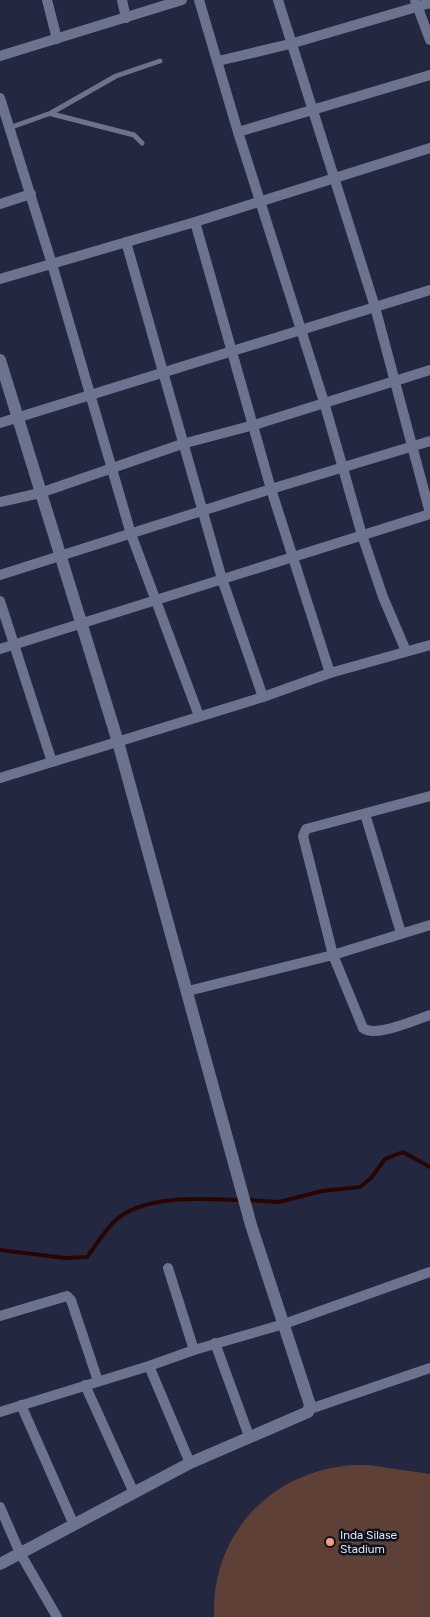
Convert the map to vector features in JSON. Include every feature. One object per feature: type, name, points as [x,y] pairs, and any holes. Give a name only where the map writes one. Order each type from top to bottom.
[{"type":"street","points":[[47,0],[57,39]]},
{"type":"street","points":[[122,0],[126,18]]},
{"type":"street","points":[[0,56],[182,0]]},
{"type":"street","points":[[199,0],[238,132],[324,402],[362,535],[383,597],[406,651]]},
{"type":"street","points":[[0,649],[294,558],[430,513],[414,446],[394,381],[375,308],[290,44],[278,0]]},
{"type":"street","points":[[218,61],[290,44],[417,4],[430,3]]},
{"type":"street","points":[[417,4],[430,40]]},
{"type":"street","points":[[238,132],[430,75]]},
{"type":"street","points":[[0,98],[4,130],[31,194],[131,534],[200,716]]},
{"type":"street","points":[[0,279],[261,202],[430,148]]},
{"type":"street","points":[[0,204],[31,194]]},
{"type":"street","points":[[194,222],[271,489],[330,673]]},
{"type":"street","points":[[126,242],[222,579],[263,697]]},
{"type":"street","points":[[0,423],[90,394],[164,374],[232,350],[301,331],[430,290]]},
{"type":"street","points":[[0,360],[59,557],[118,742],[188,991],[251,1226],[310,1409]]},
{"type":"street","points":[[0,502],[40,493],[112,466],[182,444],[254,425],[430,370]]},
{"type":"street","points":[[0,574],[271,489],[430,442]]},
{"type":"street","points":[[0,601],[52,762]]},
{"type":"street","points":[[0,778],[263,697],[330,673],[430,645]]},
{"type":"street","points":[[430,796],[306,829],[303,836],[333,955],[363,1028],[368,1032],[378,1032],[430,1015]]},
{"type":"street","points":[[365,814],[401,933]]},
{"type":"street","points":[[188,991],[333,955],[430,924]]},
{"type":"street","points":[[168,1268],[194,1350]]},
{"type":"street","points":[[0,1412],[149,1366],[215,1343],[284,1324],[430,1272]]},
{"type":"street","points":[[0,1316],[67,1296],[71,1300],[98,1381]]},
{"type":"street","points":[[215,1343],[249,1436]]},
{"type":"street","points":[[149,1366],[190,1463]]},
{"type":"street","points":[[0,1564],[190,1463],[249,1436],[310,1409],[430,1368]]},
{"type":"street","points":[[85,1385],[134,1493]]},
{"type":"street","points":[[20,1405],[74,1526]]},
{"type":"street","points":[[0,1507],[20,1553],[57,1617]]},
{"type":"lane","points":[[4,130],[51,113],[116,76],[160,62]]},
{"type":"lane","points":[[51,113],[134,135],[142,143]]},
{"type":"shaded area","name":"Inda Silase Stadium","points":[[353,1465],[368,1465],[430,1474],[430,1617],[214,1617],[216,1587],[223,1559],[235,1534],[252,1512],[272,1494],[296,1480],[323,1470]]},
{"type":"waterway","points":[[248,1200],[279,1202],[322,1191],[360,1187],[371,1178],[385,1159],[403,1152],[430,1167]]},
{"type":"waterway","points":[[0,1250],[65,1258],[87,1257],[116,1220],[128,1212],[143,1206],[176,1200],[241,1200]]},
{"type":"place","name":"Inda Silase Stadium","points":[[330,1542]]}]
